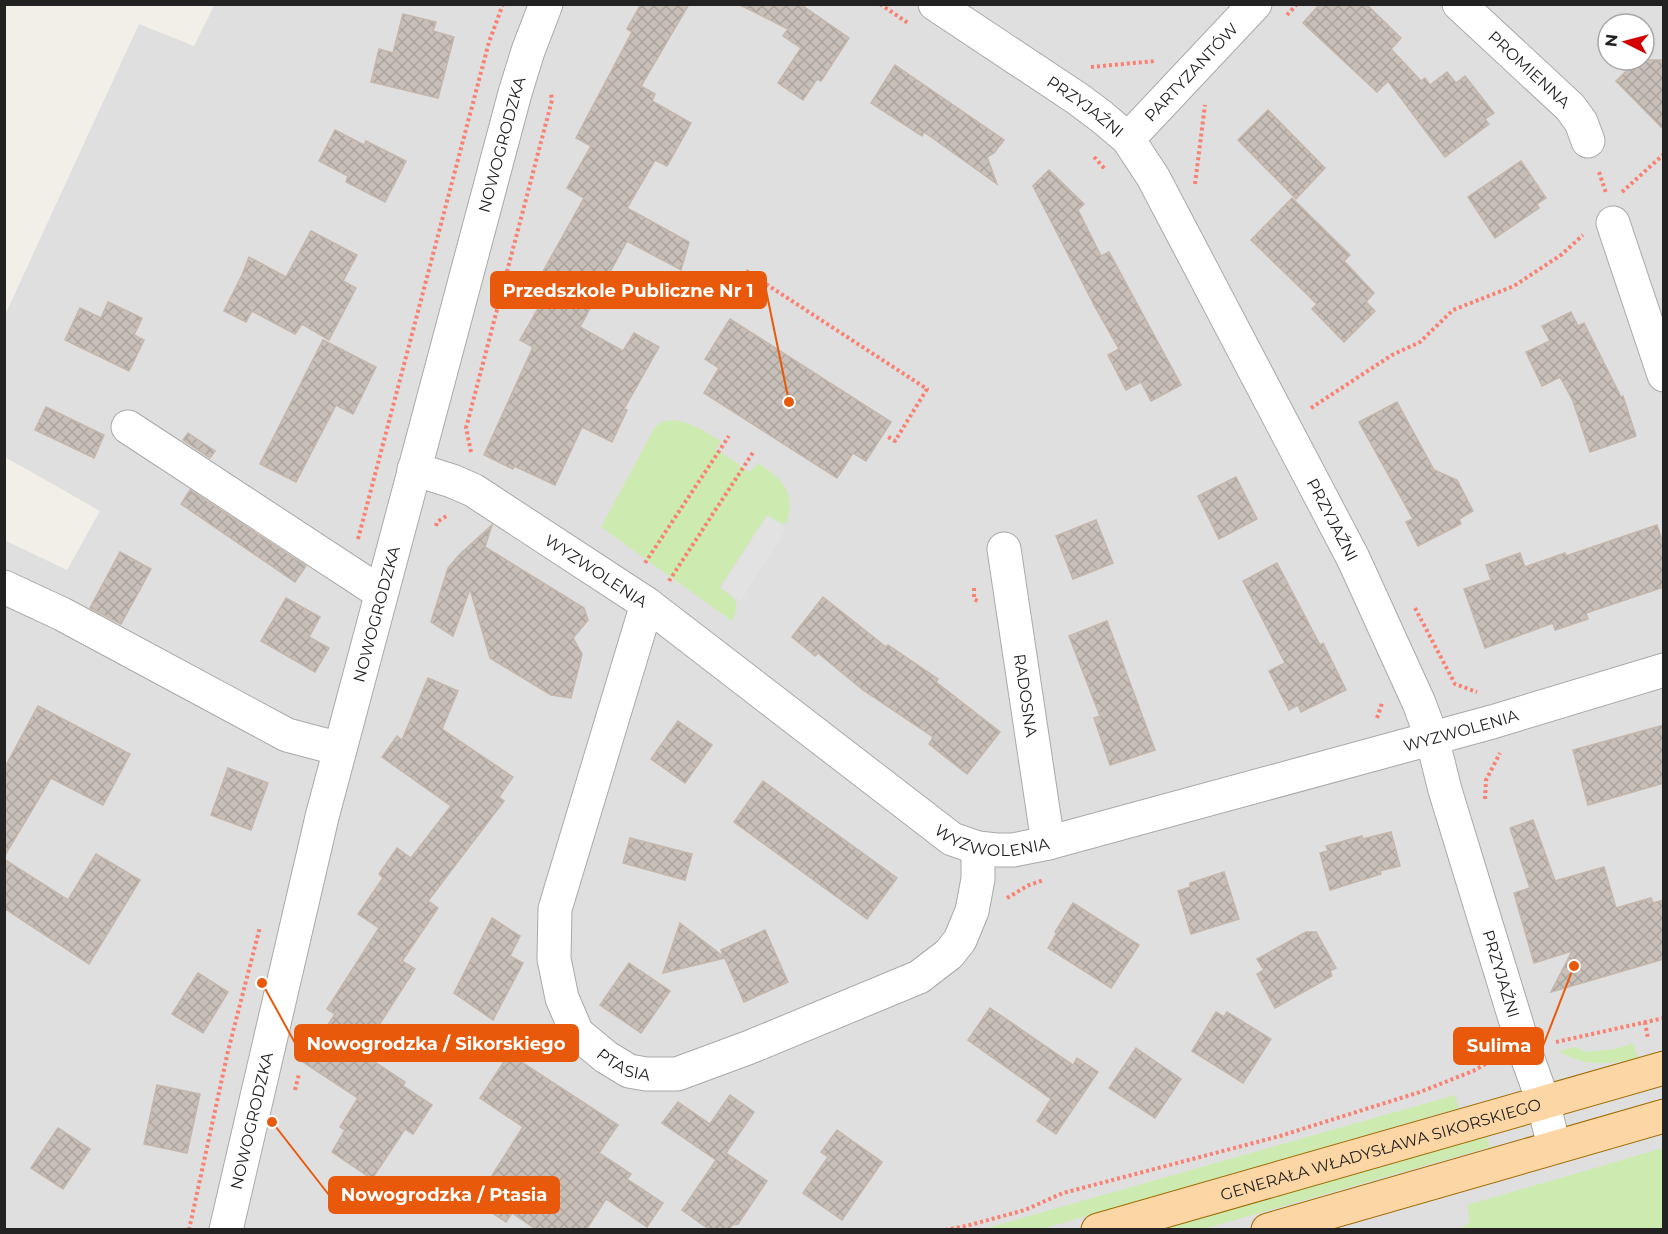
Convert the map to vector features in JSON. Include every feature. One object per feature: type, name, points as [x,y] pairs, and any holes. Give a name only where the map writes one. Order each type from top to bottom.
[{"type":"main road","name":"GENERAŁA WŁADYSŁAWA SIKORSKIEGO","points":[[1098,1230],[1664,1068]]},
{"type":"main road","points":[[1268,1230],[1664,1116]]},
{"type":"street","name":"NOWOGRODZKA","points":[[226,1230],[322,817],[515,93],[546,4]]},
{"type":"street","name":"PRZYJAŹNI","points":[[935,4],[1078,99],[1128,139],[1157,185],[1353,558],[1404,666],[1432,738],[1445,790],[1543,1041],[1543,1101],[1554,1148]]},
{"type":"street","name":"PARTYZANTÓW","points":[[1128,139],[1255,4]]},
{"type":"street","name":"PROMIENNA","points":[[1459,4],[1570,107],[1581,122],[1588,141]]},
{"type":"street","points":[[1603,221],[1664,375]]},
{"type":"street","points":[[128,427],[381,593]]},
{"type":"street","name":"WYZWOLENIA","points":[[414,469],[473,490],[528,525],[658,593],[929,823],[952,839],[978,848],[1014,850],[1048,843],[1492,723],[1664,670]]},
{"type":"street","name":"RADOSNA","points":[[1004,549],[1048,843]]},
{"type":"street","points":[[4,587],[62,614],[287,735],[340,749]]},
{"type":"street","name":"PTASIA","points":[[658,593],[555,909],[554,959],[562,998],[577,1033],[606,1057],[629,1071],[646,1074],[677,1074],[750,1047],[919,976],[949,954],[960,940],[972,911],[978,879],[978,848]]},
{"type":"path","points":[[880,4],[909,24]]},
{"type":"path","points":[[1088,67],[1153,61],[1161,64]]},
{"type":"path","points":[[435,532],[437,522],[449,515],[472,453],[466,428],[552,100],[550,90]]},
{"type":"path","points":[[1195,188],[1205,105]]},
{"type":"path","points":[[1588,141],[1603,221]]},
{"type":"path","points":[[1090,153],[1110,175]]},
{"type":"path","points":[[1316,418],[1311,408],[1392,355],[1420,342],[1453,310],[1514,286],[1561,255],[1603,221],[1621,193],[1664,154]]},
{"type":"path","points":[[746,271],[927,389],[895,441],[888,437]]},
{"type":"path","points":[[645,564],[729,436]]},
{"type":"path","points":[[658,593],[754,451]]},
{"type":"path","points":[[637,558],[652,570]]},
{"type":"path","points":[[658,593],[661,575]]},
{"type":"path","points":[[974,579],[975,599],[982,604]]},
{"type":"path","points":[[658,593],[678,588]]},
{"type":"path","points":[[1410,599],[1455,684],[1487,696]]},
{"type":"path","points":[[1374,722],[1379,717],[1382,704],[1381,695]]},
{"type":"path","points":[[1487,807],[1484,795],[1486,780],[1500,752],[1510,749]]},
{"type":"path","points":[[945,1230],[1025,1210],[1063,1193],[1280,1136],[1420,1092],[1473,1071],[1496,1057],[1543,1041],[1664,1018]]},
{"type":"path","points":[[295,1091],[299,1070]]},
{"type":"shaded area","points":[[215,4],[1663,5],[1663,1229],[5,1229],[4,540],[67,570],[100,511],[5,457],[5,315],[139,24],[194,46]]},
{"type":"shaded area","points":[[767,516],[786,528],[741,601],[721,588]]},
{"type":"green space","points":[[673,420],[692,425],[721,441],[716,449],[750,472],[758,463],[780,481],[788,494],[790,502],[787,522],[782,524],[767,515],[720,587],[737,605],[732,621],[601,527],[655,427],[664,421]]},
{"type":"green space","points":[[1633,1043],[1638,1058],[1617,1062],[1587,1062],[1558,1051],[1576,1047],[1586,1052],[1616,1049]]},
{"type":"green space","points":[[1455,1095],[1459,1108],[1042,1229],[980,1230]]},
{"type":"green space","points":[[1487,1136],[1490,1147],[1204,1229],[1162,1229]]},
{"type":"green space","points":[[1663,1148],[1663,1229],[1460,1229],[1470,1222],[1467,1205]]},
{"type":"building","points":[[641,4],[689,4],[641,86],[655,94],[652,101],[691,123],[667,166],[655,160],[627,208],[689,242],[681,270],[627,241],[580,327],[623,351],[634,333],[659,347],[624,409],[627,410],[612,442],[582,427],[555,485],[484,455],[533,347],[520,340],[548,291],[536,284],[584,198],[567,188],[591,146],[576,138],[632,32],[627,29]]},
{"type":"building","points":[[738,4],[800,4],[849,38],[821,81],[817,79],[803,100],[778,83],[801,48],[783,36],[788,29]]},
{"type":"building","points":[[1320,4],[1366,4],[1401,38],[1391,49],[1421,81],[1425,78],[1430,85],[1447,72],[1456,83],[1465,76],[1494,113],[1485,119],[1489,124],[1445,157],[1388,81],[1377,92],[1303,23]]},
{"type":"building","points":[[403,14],[436,22],[433,31],[454,37],[438,98],[371,82],[379,49],[393,53]]},
{"type":"building","points":[[1656,60],[1664,60],[1664,130],[1616,81],[1625,72],[1656,72]]},
{"type":"building","points":[[895,65],[1004,140],[994,153],[987,157],[997,184],[924,132],[922,136],[871,103]]},
{"type":"building","points":[[1268,110],[1325,168],[1296,199],[1238,140]]},
{"type":"building","points":[[335,130],[364,145],[366,141],[406,161],[385,202],[346,182],[348,176],[319,161]]},
{"type":"building","points":[[1521,161],[1546,198],[1537,204],[1539,208],[1495,238],[1468,197]]},
{"type":"building","points":[[1049,170],[1084,204],[1078,210],[1101,256],[1109,252],[1181,385],[1151,401],[1141,382],[1126,390],[1108,355],[1119,349],[1033,186]]},
{"type":"building","points":[[1292,198],[1350,255],[1344,261],[1374,293],[1366,302],[1375,311],[1344,342],[1312,309],[1317,304],[1251,240]]},
{"type":"building","points":[[311,231],[357,255],[343,281],[356,288],[329,340],[302,324],[295,334],[252,311],[246,322],[224,311],[249,257],[286,277]]},
{"type":"building","points":[[108,302],[142,318],[134,335],[144,340],[129,371],[65,340],[80,308],[101,318]]},
{"type":"building","points":[[1571,312],[1578,326],[1584,323],[1621,397],[1623,396],[1636,436],[1590,452],[1573,401],[1560,377],[1542,386],[1526,352],[1550,341],[1542,326]]},
{"type":"building","points":[[730,319],[891,422],[866,461],[853,453],[837,478],[704,393],[719,368],[705,359]]},
{"type":"building","points":[[323,340],[376,367],[353,414],[336,405],[296,482],[260,464]]},
{"type":"building","points":[[1397,402],[1434,470],[1457,480],[1473,511],[1459,519],[1461,524],[1418,546],[1406,522],[1413,519],[1359,422]]},
{"type":"building","points":[[46,407],[104,435],[94,458],[35,430]]},
{"type":"building","points":[[188,433],[215,451],[210,458],[183,440]]},
{"type":"building","points":[[1236,477],[1257,519],[1219,539],[1198,496]]},
{"type":"building","points":[[190,490],[306,566],[295,582],[181,504]]},
{"type":"building","points":[[1096,520],[1113,563],[1073,579],[1056,536]]},
{"type":"building","points":[[492,525],[485,547],[584,608],[588,620],[573,638],[582,654],[571,698],[551,695],[490,658],[470,589],[453,636],[431,622],[448,568]]},
{"type":"building","points":[[1657,525],[1664,546],[1664,587],[1586,613],[1588,619],[1555,630],[1553,623],[1485,648],[1464,589],[1491,580],[1486,565],[1520,553],[1525,567],[1565,553],[1566,556]]},
{"type":"building","points":[[120,552],[151,569],[121,624],[90,608]]},
{"type":"building","points":[[1277,563],[1320,645],[1323,643],[1346,690],[1301,712],[1298,705],[1289,710],[1269,671],[1285,663],[1243,581]]},
{"type":"building","points":[[823,597],[886,647],[888,645],[938,679],[936,682],[1000,732],[967,774],[929,744],[933,737],[863,690],[818,653],[815,656],[792,637]]},
{"type":"building","points":[[286,598],[320,617],[309,637],[329,648],[315,672],[261,641]]},
{"type":"building","points":[[1107,621],[1155,750],[1110,765],[1094,718],[1100,716],[1069,636]]},
{"type":"building","points":[[428,678],[458,691],[442,729],[513,777],[499,797],[504,801],[428,901],[438,908],[402,961],[415,969],[361,1053],[405,1082],[403,1086],[432,1105],[413,1134],[405,1129],[372,1179],[332,1152],[345,1130],[340,1127],[358,1098],[303,1062],[335,1014],[327,1009],[379,928],[358,914],[383,878],[379,874],[397,848],[411,858],[451,806],[382,757],[397,736],[402,740]]},
{"type":"building","points":[[38,706],[130,754],[103,805],[51,778],[4,857],[4,769]]},
{"type":"building","points":[[678,721],[712,745],[685,783],[651,759]]},
{"type":"building","points":[[1664,725],[1664,783],[1588,805],[1573,750]]},
{"type":"building","points":[[228,768],[268,783],[251,830],[211,815]]},
{"type":"building","points":[[763,781],[897,878],[867,919],[734,822]]},
{"type":"building","points":[[1533,820],[1555,881],[1604,867],[1616,908],[1651,898],[1653,903],[1664,900],[1664,959],[1551,992],[1572,951],[1534,963],[1514,893],[1530,888],[1510,828]]},
{"type":"building","points":[[1391,832],[1400,866],[1330,890],[1320,853],[1328,851],[1326,846],[1362,836],[1363,839]]},
{"type":"building","points":[[630,838],[692,854],[685,880],[623,863]]},
{"type":"building","points":[[96,854],[140,880],[89,964],[4,908],[4,859],[68,900]]},
{"type":"building","points":[[1224,872],[1239,919],[1191,934],[1178,891],[1190,887],[1190,883]]},
{"type":"building","points":[[1073,903],[1139,945],[1111,988],[1048,948]]},
{"type":"building","points":[[492,918],[520,936],[510,956],[523,963],[493,1020],[454,993]]},
{"type":"building","points":[[680,923],[724,957],[721,950],[765,930],[788,982],[744,1002],[725,958],[663,973]]},
{"type":"building","points":[[1306,932],[1316,932],[1336,968],[1330,971],[1332,976],[1275,1008],[1257,974],[1264,970],[1257,959]]},
{"type":"building","points":[[629,963],[670,991],[641,1033],[600,1005]]},
{"type":"building","points":[[198,973],[228,992],[203,1033],[172,1014]]},
{"type":"building","points":[[990,1008],[1073,1065],[1077,1058],[1098,1072],[1056,1134],[1037,1121],[1051,1099],[968,1040]]},
{"type":"building","points":[[1216,1012],[1224,1017],[1227,1012],[1271,1039],[1243,1083],[1192,1051]]},
{"type":"building","points":[[1136,1048],[1181,1079],[1155,1118],[1109,1088]]},
{"type":"building","points":[[509,1054],[618,1125],[599,1153],[631,1174],[627,1179],[663,1203],[647,1227],[606,1199],[586,1230],[537,1230],[512,1213],[506,1222],[475,1202],[523,1127],[480,1098]]},
{"type":"building","points":[[157,1085],[200,1094],[187,1153],[144,1144]]},
{"type":"building","points":[[730,1095],[754,1112],[726,1153],[767,1181],[738,1224],[732,1225],[729,1230],[710,1230],[682,1210],[716,1160],[662,1123],[678,1102],[710,1124]]},
{"type":"building","points":[[58,1128],[90,1149],[63,1189],[31,1168]]},
{"type":"building","points":[[837,1130],[882,1162],[842,1220],[803,1193],[828,1157],[821,1152]]},
{"type":"place","name":"Przedszkole Publiczne Nr 1","points":[[789,402]]},
{"type":"place","name":"Sulima","points":[[1574,966]]},
{"type":"place","name":"Nowogrodzka / Sikorskiego","points":[[262,983]]},
{"type":"place","name":"Nowogrodzka / Ptasia","points":[[272,1122]]}]
